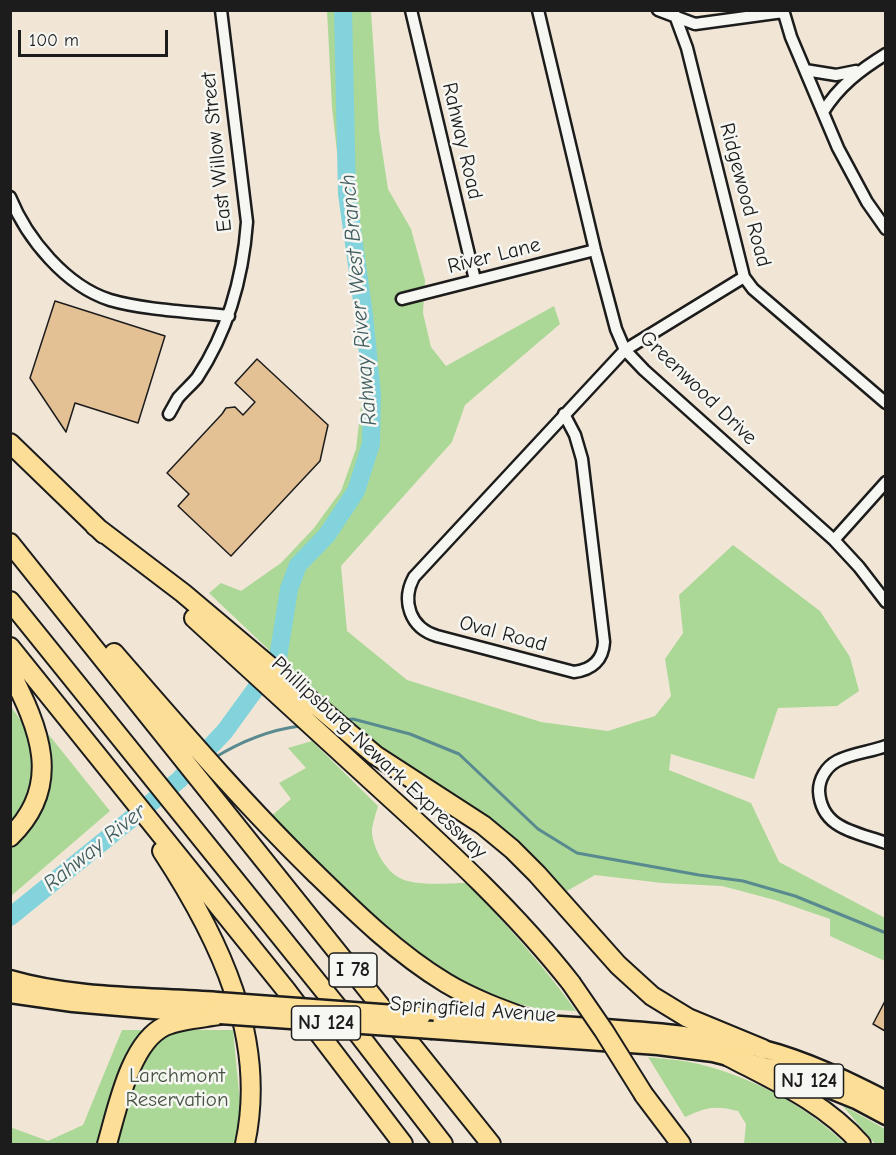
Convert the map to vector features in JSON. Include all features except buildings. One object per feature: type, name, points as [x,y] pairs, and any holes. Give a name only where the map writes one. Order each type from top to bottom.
[{"type":"highway","points":[[10,443],[95,526],[183,593],[259,668],[389,765],[483,825],[512,849],[629,976],[652,996],[688,1017],[763,1049]]},
{"type":"highway","points":[[10,542],[64,595],[221,790],[399,949],[430,972],[472,997],[542,1024]]},
{"type":"highway","name":"I 78","points":[[10,601],[343,1014],[443,1144]]},
{"type":"highway","points":[[10,647],[147,816],[214,939],[236,996],[244,1029],[249,1066],[250,1103],[244,1144]]},
{"type":"highway","name":"Phillipsburg-Newark Expressway","points":[[259,668],[325,738],[424,828],[538,944],[571,983],[609,1037],[670,1144]]},
{"type":"highway","points":[[10,671],[33,720],[43,765],[37,799],[25,822],[10,837]]},
{"type":"highway","name":"I 78","points":[[221,790],[491,1144]]},
{"type":"highway","points":[[160,838],[286,990],[403,1144]]},
{"type":"highway","points":[[107,1144],[140,1048],[151,1035],[166,1026],[218,1008]]},
{"type":"highway","points":[[729,1057],[809,1099],[836,1119],[861,1144]]},
{"type":"highway","points":[[644,1095],[681,1144]]},
{"type":"main road","name":"Springfield Avenue","points":[[10,979],[43,986],[218,1008],[433,1030],[658,1046],[729,1057],[807,1080],[856,1100],[885,1116]]},
{"type":"main road","name":"Springfield Avenue","points":[[10,994],[73,1003],[422,1016],[671,1033],[763,1049],[833,1074],[885,1100]]},
{"type":"street","name":"East Willow Street","points":[[170,414],[179,397],[195,380],[211,354],[229,316],[245,255],[247,222],[221,10]]},
{"type":"street","name":"Rahway Road","points":[[411,10],[475,280]]},
{"type":"street","name":"Greenwood Drive","points":[[538,10],[595,250],[616,329],[625,350],[644,370],[834,540],[859,567],[885,602]]},
{"type":"street","points":[[658,10],[674,14],[695,24],[783,11],[791,37],[851,174],[885,228]]},
{"type":"street","name":"Ridgewood Road","points":[[674,14],[687,48],[744,277],[753,289],[885,403]]},
{"type":"street","points":[[823,112],[836,93],[859,71],[885,54]]},
{"type":"street","points":[[805,70],[836,75],[859,71]]},
{"type":"street","points":[[10,197],[25,225],[39,244],[71,278],[90,291],[109,300],[129,304],[229,316]]},
{"type":"street","name":"River Lane","points":[[402,299],[595,250]]},
{"type":"street","name":"Oval Road","points":[[564,414],[575,435],[582,459],[604,642],[598,662],[591,668],[574,672],[432,635],[418,626],[411,616],[408,600],[410,585],[414,577],[564,414],[625,350],[744,277]]},
{"type":"street","points":[[834,540],[885,482]]},
{"type":"street","points":[[885,746],[836,761],[822,775],[819,786],[823,810],[836,825],[885,843]]},
{"type":"green space","points":[[327,11],[371,11],[379,130],[388,189],[411,229],[425,280],[423,313],[431,347],[446,366],[554,306],[560,324],[465,405],[452,442],[341,566],[347,631],[407,680],[541,722],[608,731],[655,716],[671,696],[665,659],[683,633],[679,595],[733,545],[820,611],[850,657],[859,691],[837,706],[778,708],[754,779],[671,754],[669,770],[751,803],[779,862],[885,918],[885,961],[830,936],[830,919],[775,900],[722,886],[662,883],[595,875],[567,891],[533,858],[405,767],[270,651],[209,593],[221,583],[241,591],[281,563],[314,528],[341,491],[356,449],[362,398],[364,349],[332,107]]},
{"type":"green space","points":[[10,705],[30,734],[49,735],[110,811],[11,896]]},
{"type":"green space","points":[[312,741],[378,806],[372,826],[372,835],[376,849],[388,868],[398,877],[413,882],[467,883],[524,945],[576,1011],[540,1009],[481,995],[423,959],[371,917],[269,818],[291,799],[279,783],[306,768],[288,748]]},
{"type":"green space","name":"Larchmont Reservation","points":[[122,1030],[233,1030],[244,1144],[11,1144],[10,1127],[48,1141],[83,1125]]},
{"type":"green space","points":[[648,1057],[699,1064],[759,1085],[796,1105],[845,1144],[744,1144],[746,1124],[738,1111],[711,1108],[685,1117]]},
{"type":"green space","points":[[842,1105],[885,1129],[885,1144],[875,1144]]},
{"type":"waterway","name":"Rahway River West Branch","points":[[10,917],[179,780],[225,731],[278,658],[289,589],[298,565],[327,535],[356,491],[371,444],[372,394],[364,315],[347,194],[343,10]]},
{"type":"waterway","points":[[345,720],[353,719],[410,734],[459,754],[538,829],[577,853],[743,881],[795,896],[886,933]]},
{"type":"waterway","points":[[214,758],[255,738],[277,730],[300,726]]},
{"type":"waterway","name":"Rahway River West Branch","points":[[179,780],[188,774]]},
{"type":"water label","name":"Rahway River","points":[[95,848]]}]
